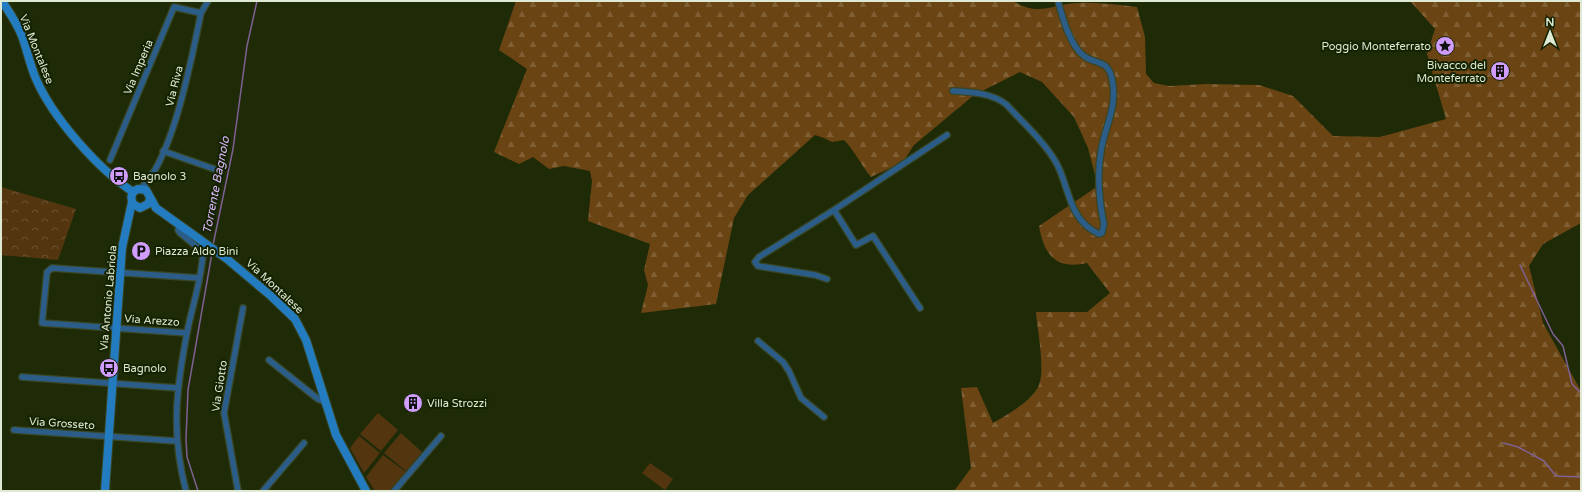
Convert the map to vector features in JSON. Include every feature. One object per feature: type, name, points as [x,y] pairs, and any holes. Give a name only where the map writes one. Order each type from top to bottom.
[{"type":"street","name":"Via Montalese","points":[[3,1],[22,36],[36,79],[53,109],[97,163],[108,174],[143,193],[156,208],[212,248],[253,280],[295,319],[306,340],[336,435],[366,491]]},
{"type":"street","name":"Via Riva","points":[[143,193],[163,152],[179,111],[201,13],[208,1]]},
{"type":"street","points":[[953,91],[986,95],[1000,99],[1007,105],[1054,159],[1070,201],[1077,213],[1094,232],[1099,234],[1102,233],[1104,224],[1100,164],[1101,150],[1112,114],[1113,81],[1110,71],[1105,64],[1083,56],[1069,36],[1058,1]]},
{"type":"street","name":"Via Imperia","points":[[110,160],[174,7],[201,13]]},
{"type":"street","points":[[827,279],[815,275],[758,266],[755,262],[759,257],[834,210],[947,135]]},
{"type":"street","points":[[163,152],[220,171]]},
{"type":"street","points":[[143,193],[145,207],[140,208],[132,202],[131,196],[143,193]]},
{"type":"street","name":"Via Antonio Labriola","points":[[105,491],[120,273],[132,202]]},
{"type":"street","name":"Via Antonio Labriola","points":[[127,226],[140,208]]},
{"type":"street","points":[[834,210],[856,245],[873,236],[920,308]]},
{"type":"street","points":[[180,226],[178,230],[180,233],[203,252],[199,278],[186,333],[175,412],[179,467],[186,491]]},
{"type":"street","name":"Via Arezzo","points":[[120,273],[52,268],[47,272],[42,323],[186,333]]},
{"type":"street","points":[[120,273],[199,278]]},
{"type":"street","name":"Via Giotto","points":[[238,491],[224,414],[243,308]]},
{"type":"street","points":[[758,341],[783,362],[789,371],[801,398],[824,417]]},
{"type":"street","points":[[269,360],[318,399],[325,402]]},
{"type":"street","points":[[22,377],[178,388]]},
{"type":"street","name":"Via Grosseto","points":[[14,430],[176,441]]},
{"type":"street","points":[[394,491],[441,436]]},
{"type":"street","points":[[263,491],[304,443]]},
{"type":"green space","points":[[516,1],[1013,1],[1023,6],[1039,9],[1086,3],[1137,7],[1145,37],[1146,74],[1154,83],[1169,86],[1207,84],[1259,85],[1293,96],[1333,136],[1380,137],[1446,119],[1427,54],[1435,29],[1410,1],[1581,1],[1581,223],[1543,244],[1529,266],[1543,323],[1581,391],[1581,491],[954,491],[971,468],[961,388],[977,387],[993,423],[1011,412],[1023,404],[1033,394],[1040,382],[1041,352],[1036,312],[1087,312],[1110,293],[1087,263],[1076,265],[1067,264],[1053,258],[1044,245],[1041,236],[1039,226],[1098,186],[1088,148],[1074,117],[1042,82],[1020,72],[974,95],[914,145],[903,162],[871,177],[844,140],[832,142],[815,135],[748,195],[734,218],[716,304],[641,313],[648,285],[644,270],[650,244],[588,221],[592,181],[590,171],[564,166],[549,169],[533,157],[519,164],[494,152],[527,69],[499,50]]},
{"type":"green space","points":[[1,187],[76,209],[58,260],[1,255]]},
{"type":"green space","points":[[378,413],[398,430],[381,451],[360,434]]},
{"type":"green space","points":[[401,433],[422,452],[406,471],[384,453]]},
{"type":"green space","points":[[359,436],[380,453],[364,473],[350,448]]},
{"type":"green space","points":[[383,455],[406,472],[389,491],[375,491],[366,477]]},
{"type":"green space","points":[[650,463],[673,479],[665,490],[642,473]]},
{"type":"waterway","name":"Torrente Bagnolo","points":[[213,245],[233,149],[247,46],[257,1]]},
{"type":"waterway","name":"Torrente Bagnolo","points":[[198,491],[187,457],[186,439],[188,390],[212,253]]},
{"type":"waterway","points":[[1520,265],[1553,334],[1563,346],[1572,384],[1581,393]]},
{"type":"waterway","points":[[1503,443],[1518,447],[1544,461],[1556,476],[1581,477]]},
{"type":"place","name":"Poggio Monteferrato","points":[[1445,46]]},
{"type":"place","name":"Bivacco del Monteferrato","points":[[1500,71]]},
{"type":"place","name":"Bagnolo 3","points":[[119,176]]},
{"type":"place","name":"Piazza Aldo Bini","points":[[141,251]]},
{"type":"place","name":"Bagnolo","points":[[109,368]]},
{"type":"place","name":"Villa Strozzi","points":[[413,403]]}]
